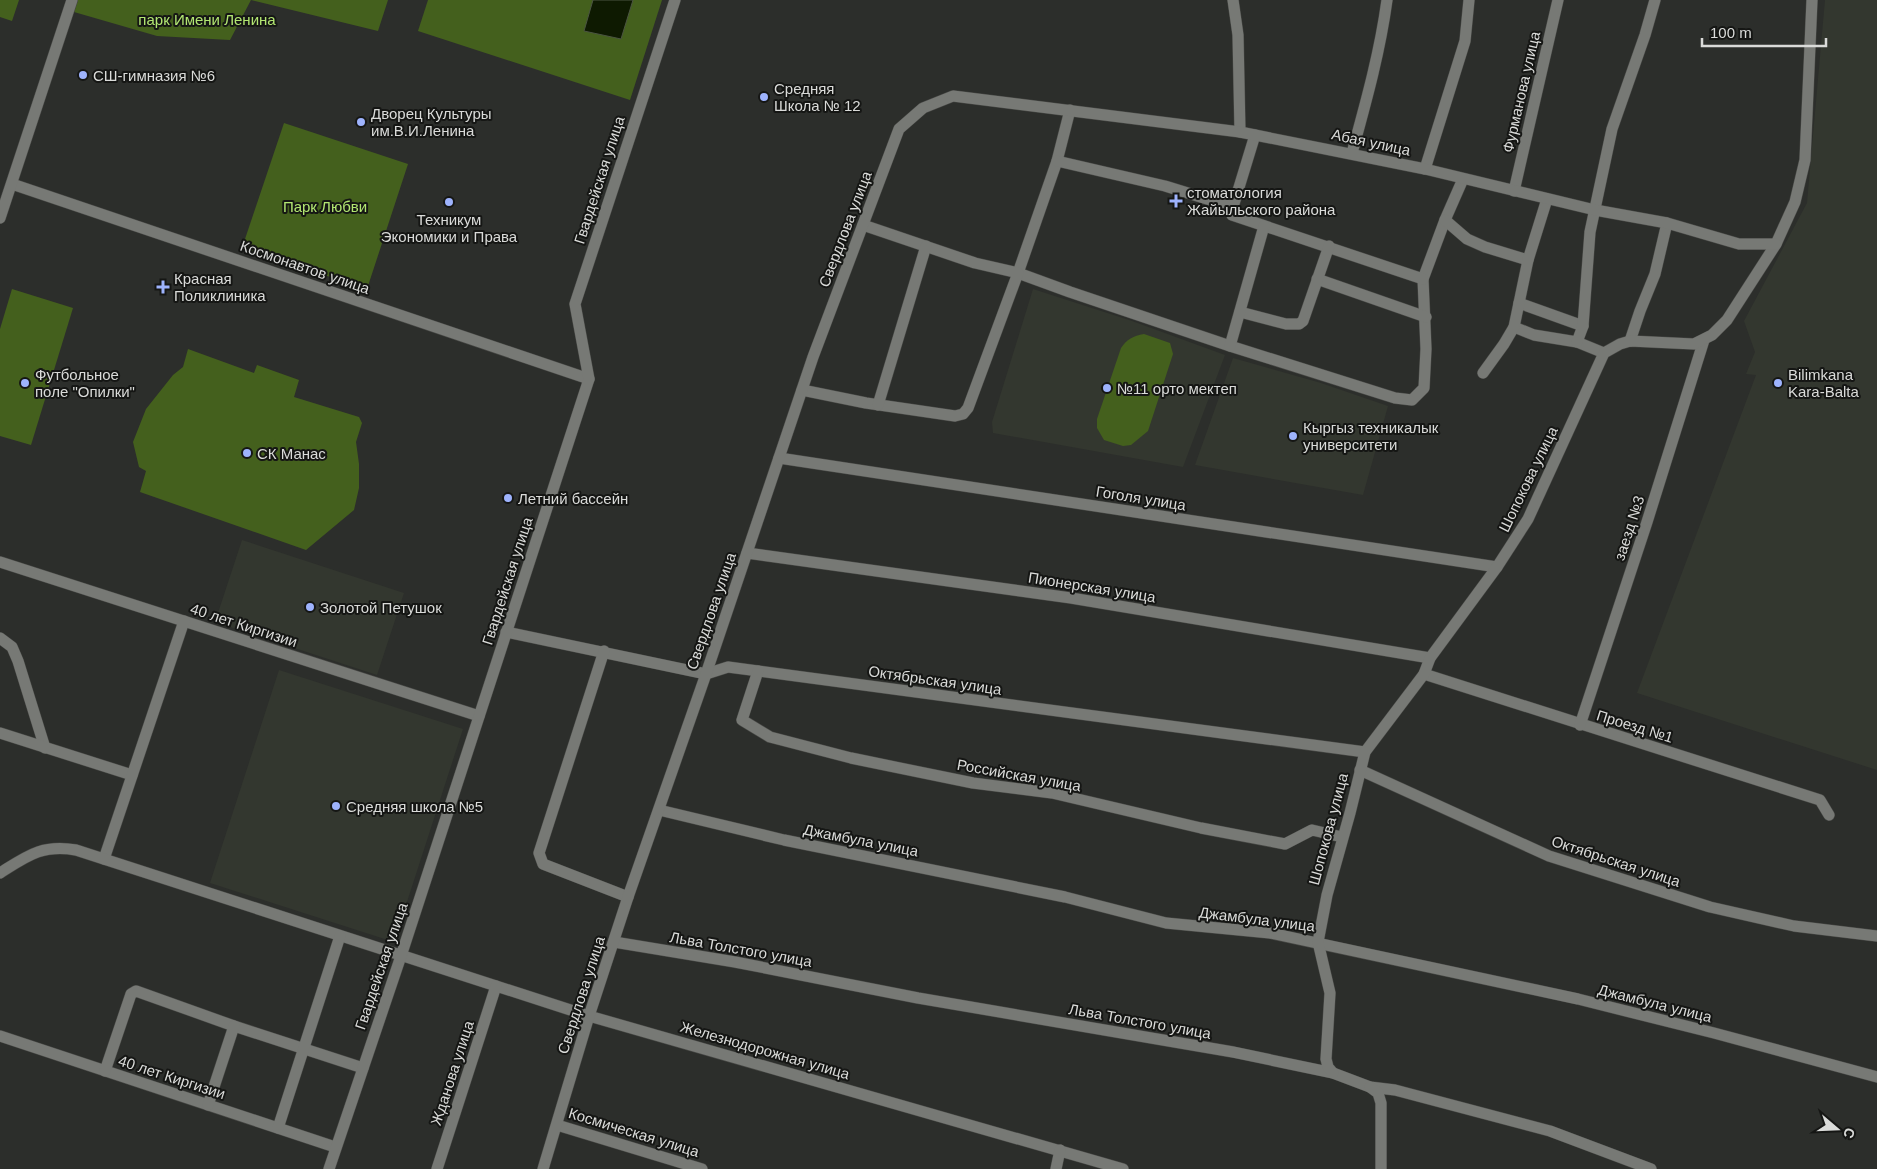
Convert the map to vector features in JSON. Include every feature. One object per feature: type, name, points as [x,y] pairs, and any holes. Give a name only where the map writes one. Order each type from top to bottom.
[{"type":"street","points":[[0,218],[72,0]]},
{"type":"street","name":"Гвардейская улица","points":[[329,1169],[401,956],[589,379],[575,304],[674,0]]},
{"type":"street","points":[[1233,0],[1238,35],[1240,132]]},
{"type":"street","points":[[1352,153],[1378,56],[1387,0]]},
{"type":"street","points":[[1425,169],[1465,41],[1469,0]]},
{"type":"street","name":"Фурманова улица","points":[[1514,191],[1558,0]]},
{"type":"street","points":[[1577,342],[1583,326],[1590,232],[1612,128],[1645,35],[1654,0]]},
{"type":"street","points":[[1514,327],[1534,335],[1577,342],[1604,353],[1630,341],[1694,344],[1712,335],[1727,320],[1776,244],[1795,202],[1805,160],[1812,0]]},
{"type":"street","name":"Абая улица","points":[[954,96],[1240,132],[1352,153],[1595,210],[1667,223],[1739,244],[1776,244]]},
{"type":"street","name":"Свердлова улица","points":[[543,1169],[589,1016],[628,897],[802,390],[899,128],[923,108],[954,96]]},
{"type":"street","points":[[802,390],[878,405],[955,416],[966,412],[1018,273],[1056,161],[1070,110]]},
{"type":"street","points":[[1255,135],[1232,215],[1423,279]]},
{"type":"street","points":[[1056,161],[1165,186],[1233,207]]},
{"type":"street","points":[[863,225],[975,263],[1018,273],[1230,346],[1395,398],[1412,400],[1424,388],[1426,317],[1423,279],[1463,179]]},
{"type":"street","name":"Космонавтов улица","points":[[12,184],[589,379]]},
{"type":"street","points":[[1482,373],[1514,327],[1528,260],[1547,199]]},
{"type":"street","points":[[1445,220],[1467,238],[1485,247],[1528,260]]},
{"type":"street","points":[[1630,341],[1655,274],[1667,223]]},
{"type":"street","points":[[1230,346],[1264,226]]},
{"type":"street","points":[[878,405],[926,246]]},
{"type":"street","points":[[1240,312],[1286,324],[1299,324],[1303,321],[1329,246]]},
{"type":"street","points":[[1317,279],[1426,317]]},
{"type":"street","points":[[1519,303],[1583,326]]},
{"type":"street","name":"заезд №3","points":[[1580,725],[1704,340]]},
{"type":"street","name":"Шопокова улица","points":[[1333,1073],[1328,1067],[1326,1059],[1330,993],[1318,942],[1327,895],[1350,813],[1364,752],[1424,674],[1430,658],[1497,567],[1528,519],[1604,353]]},
{"type":"street","name":"Гоголя улица","points":[[779,458],[1497,567]]},
{"type":"street","name":"Пионерская улица","points":[[747,553],[1071,598],[1430,658]]},
{"type":"street","name":"40 лет Киргизии","points":[[0,562],[479,716]]},
{"type":"street","points":[[104,859],[184,621]]},
{"type":"street","name":"Октябрьская улица","points":[[506,632],[604,651],[706,674],[728,667],[1364,752]]},
{"type":"street","points":[[0,638],[12,647],[18,661],[45,748]]},
{"type":"street","points":[[604,651],[539,853],[543,864],[628,897]]},
{"type":"street","name":"Российская улица","points":[[758,671],[742,720],[770,737],[850,758],[973,783],[1052,794],[1201,828],[1285,844],[1312,830],[1342,837]]},
{"type":"street","name":"Проезд №1","points":[[1424,674],[1820,800],[1829,815]]},
{"type":"street","points":[[0,733],[132,775]]},
{"type":"street","name":"Октябрьская улица","points":[[1360,770],[1549,856],[1710,907],[1794,926],[1877,936]]},
{"type":"street","name":"Джамбула улица","points":[[659,810],[784,840],[1065,897],[1166,924],[1270,933],[1318,942],[1578,999],[1877,1077]]},
{"type":"street","name":"Железнодорожная улица","points":[[0,873],[44,849],[60,847],[104,859],[589,1016],[1122,1169]]},
{"type":"street","points":[[278,1128],[340,936]]},
{"type":"street","name":"Льва Толстого улица","points":[[614,942],[735,962],[918,998],[1233,1052],[1333,1073],[1370,1087],[1394,1090],[1550,1131],[1650,1169]]},
{"type":"street","name":"Жданова улица","points":[[437,1169],[496,986]]},
{"type":"street","points":[[105,1071],[133,992],[138,991],[234,1026],[363,1068]]},
{"type":"street","points":[[208,1105],[234,1026]]},
{"type":"street","name":"40 лет Киргизии","points":[[0,1036],[335,1147]]},
{"type":"street","points":[[1370,1087],[1378,1093],[1381,1102],[1381,1169]]},
{"type":"street","name":"Космическая улица","points":[[557,1124],[702,1169]]},
{"type":"street","points":[[1056,1169],[1060,1150]]},
{"type":"shaded area","points":[[593,0],[633,0],[621,39],[584,31]]},
{"type":"shaded area","points":[[1825,0],[1877,0],[1877,770],[1637,693],[1756,375],[1746,374],[1755,352],[1744,321],[1807,203]]},
{"type":"shaded area","name":"№11 орто мектеп","points":[[1033,289],[1132,321],[1225,355],[1183,467],[993,433],[992,422]]},
{"type":"shaded area","name":"Кыргыз техникалык университети","points":[[1233,358],[1321,383],[1388,406],[1363,495],[1195,465]]},
{"type":"shaded area","name":"Золотой Петушок","points":[[242,540],[404,593],[377,675],[215,622]]},
{"type":"shaded area","name":"Средняя школа №5","points":[[279,670],[463,729],[394,942],[210,883]]},
{"type":"green space","points":[[0,0],[19,0],[12,21],[0,17]]},
{"type":"green space","name":"парк Имени Ленина","points":[[78,0],[251,0],[230,40],[157,36],[74,12]]},
{"type":"green space","points":[[251,0],[388,0],[378,31]]},
{"type":"green space","points":[[428,0],[662,0],[630,100],[418,31]]},
{"type":"green space","name":"Парк Любви","points":[[284,123],[408,164],[367,289],[242,248]]},
{"type":"green space","name":"Футбольное поле \"Опилки\"","points":[[12,289],[73,308],[31,445],[0,436],[0,329]]},
{"type":"green space","points":[[1144,334],[1170,343],[1173,354],[1148,431],[1131,445],[1123,446],[1104,440],[1097,428],[1097,419],[1121,348],[1131,338]]},
{"type":"green space","name":"СК Манас","points":[[188,349],[254,373],[257,365],[299,380],[294,397],[359,417],[362,423],[356,442],[359,464],[359,488],[354,510],[306,550],[140,492],[146,471],[139,467],[133,442],[146,409],[173,375],[183,367]]},
{"type":"place","name":"СШ-гимназия №6","points":[[83,75]]},
{"type":"place","name":"Средняя Школа № 12","points":[[764,97]]},
{"type":"place","name":"Дворец Культуры им.В.И.Ленина","points":[[361,122]]},
{"type":"place","name":"стоматология Жайыльского района","points":[[1176,201]]},
{"type":"place","name":"Техникум Экономики и Права","points":[[449,202]]},
{"type":"place","name":"Красная Поликлиника","points":[[163,287]]},
{"type":"place","name":"Футбольное поле \"Опилки\"","points":[[25,383]]},
{"type":"place","name":"Bilimkana Kara-Balta","points":[[1778,383]]},
{"type":"place","name":"№11 орто мектеп","points":[[1107,388]]},
{"type":"place","name":"Кыргыз техникалык университети","points":[[1293,436]]},
{"type":"place","name":"СК Манас","points":[[247,453]]},
{"type":"place","name":"Летний бассейн","points":[[508,498]]},
{"type":"place","name":"Золотой Петушок","points":[[310,607]]},
{"type":"place","name":"Средняя школа №5","points":[[336,806]]}]
